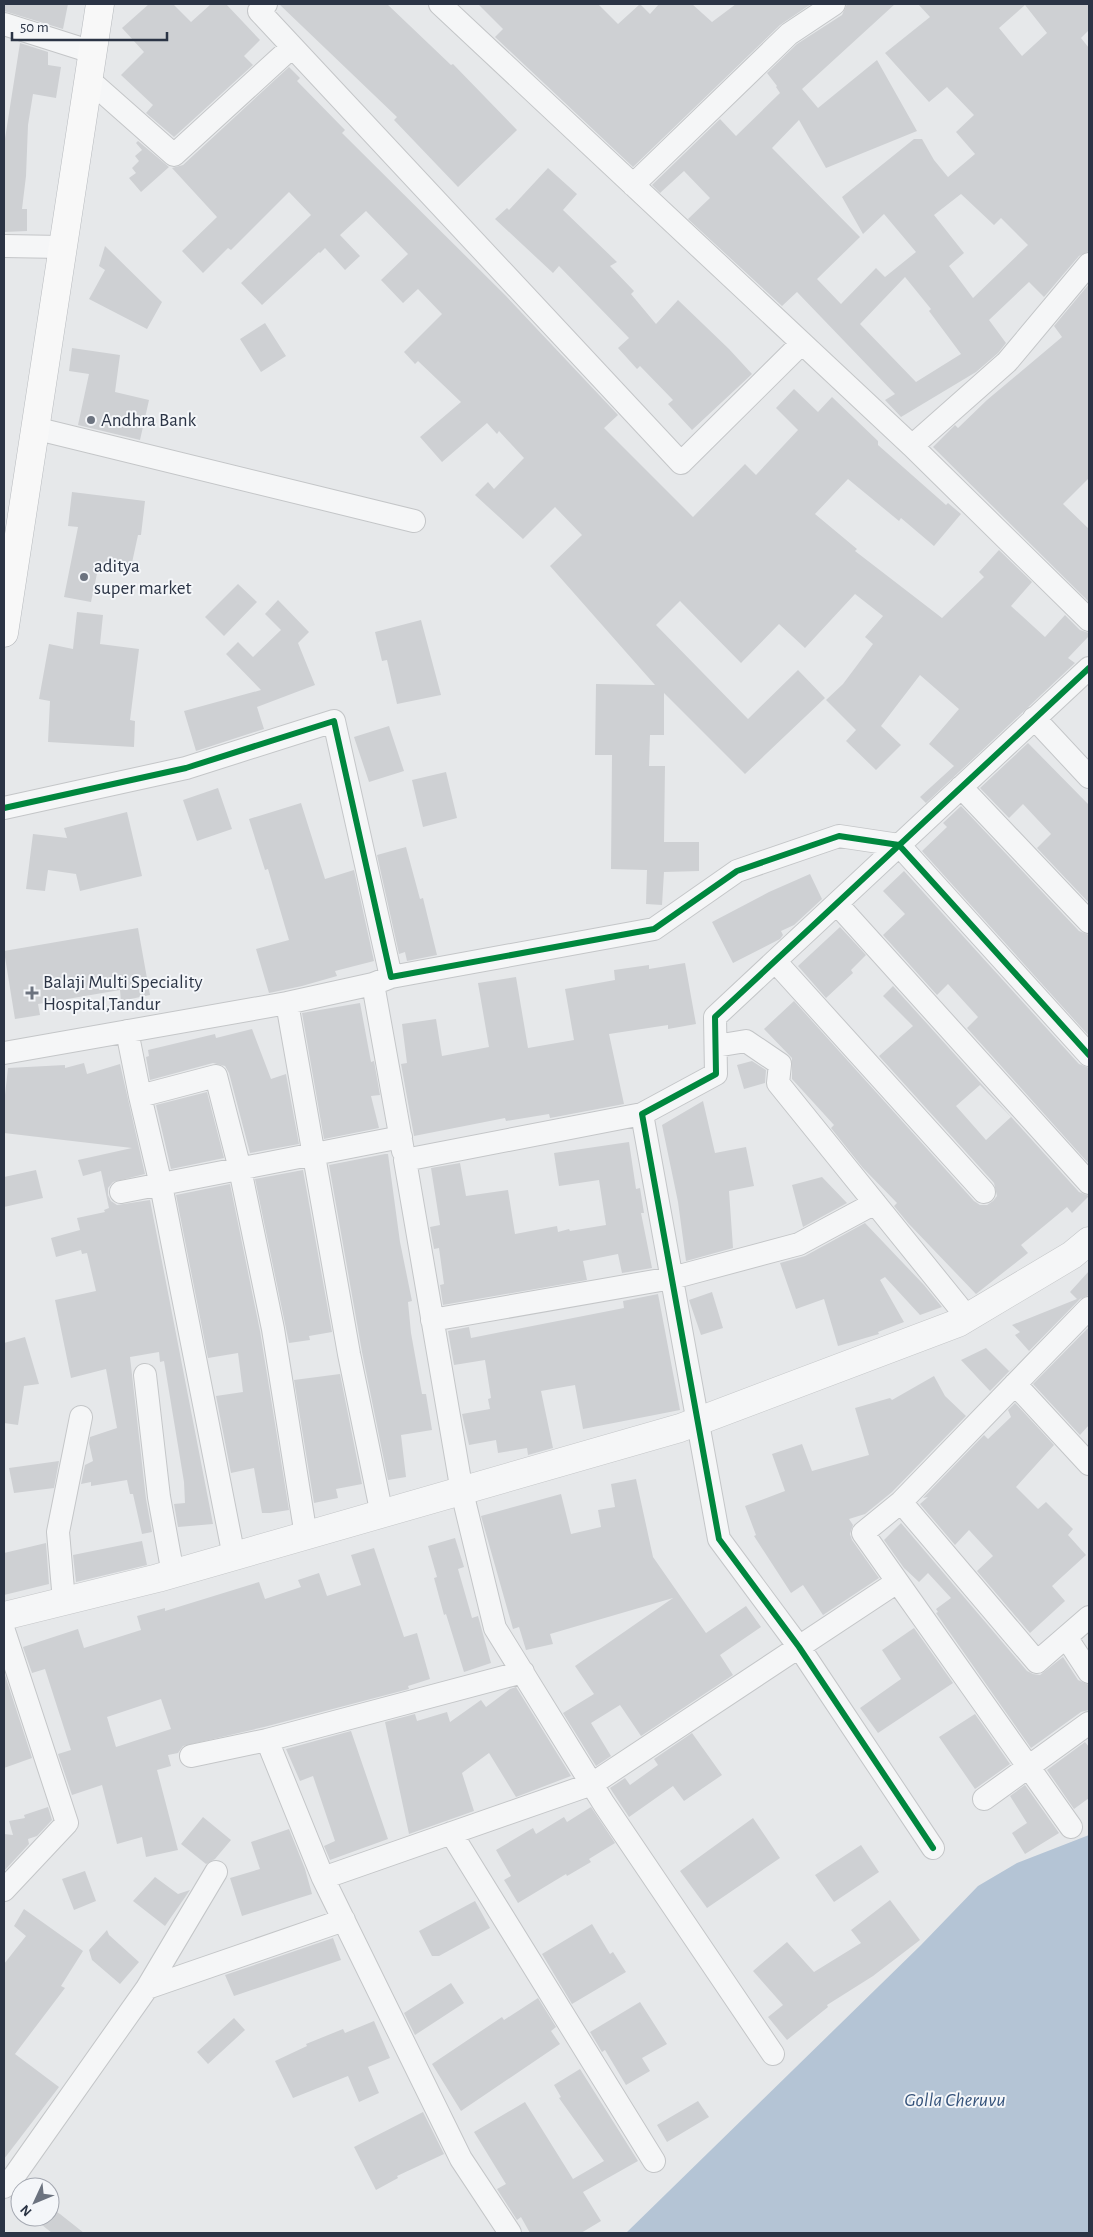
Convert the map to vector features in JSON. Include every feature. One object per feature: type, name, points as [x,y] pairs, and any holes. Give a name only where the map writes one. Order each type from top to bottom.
[{"type":"highway","points":[[4,633],[100,4]]},
{"type":"street","points":[[266,4],[258,11],[681,463],[802,343]]},
{"type":"street","points":[[440,4],[912,446],[1089,620]]},
{"type":"street","points":[[633,185],[789,34],[834,4]]},
{"type":"street","points":[[4,24],[92,52]]},
{"type":"street","points":[[88,79],[174,155],[292,47]]},
{"type":"street","points":[[4,246],[62,247]]},
{"type":"street","points":[[912,446],[1007,362],[1089,264]]},
{"type":"street","points":[[34,428],[414,521]]},
{"type":"street","points":[[405,1160],[642,1114],[716,1074],[715,1017],[1089,668]]},
{"type":"street","points":[[1034,718],[1089,777]]},
{"type":"street","points":[[4,808],[186,768],[334,721],[382,981],[401,1137],[462,1492],[495,1628],[592,1784],[773,2054]]},
{"type":"street","points":[[961,787],[1089,922]]},
{"type":"street","points":[[4,1053],[287,1003],[382,981],[654,929],[737,870],[839,836],[899,845],[1089,1055]]},
{"type":"street","points":[[837,904],[1089,1183]]},
{"type":"street","points":[[775,961],[984,1192]]},
{"type":"street","points":[[287,1003],[350,1354],[382,1515]]},
{"type":"street","points":[[126,1031],[161,1185],[234,1557]]},
{"type":"street","points":[[716,1046],[746,1041],[780,1064],[778,1083],[967,1317]]},
{"type":"street","points":[[140,1096],[216,1076],[240,1170],[273,1329],[306,1536]]},
{"type":"street","points":[[642,1114],[720,1539],[800,1647],[933,1848]]},
{"type":"street","points":[[120,1192],[401,1137]]},
{"type":"street","points":[[432,1320],[672,1278],[799,1244],[875,1203]]},
{"type":"street","points":[[4,1616],[234,1557],[698,1422],[825,1375],[967,1317],[1072,1255],[1089,1241]]},
{"type":"street","points":[[1071,1827],[863,1533],[901,1502],[1089,1308]]},
{"type":"street","points":[[145,1375],[159,1497],[173,1574]]},
{"type":"street","points":[[1015,1384],[1089,1464]]},
{"type":"street","points":[[64,1601],[58,1532],[81,1417]]},
{"type":"street","points":[[901,1502],[1037,1662],[1089,1617]]},
{"type":"street","points":[[323,1878],[592,1784],[897,1582]]},
{"type":"street","points":[[4,1631],[67,1823],[4,1890]]},
{"type":"street","points":[[1066,1637],[1089,1672]]},
{"type":"street","points":[[191,1756],[267,1740],[523,1672]]},
{"type":"street","points":[[984,1799],[1028,1765],[1089,1723]]},
{"type":"street","points":[[267,1740],[323,1878],[462,2159],[510,2233]]},
{"type":"street","points":[[451,1834],[654,2161]]},
{"type":"street","points":[[6,2182],[147,1988],[216,1872]]},
{"type":"street","points":[[147,1988],[344,1920]]},
{"type":"water","name":"Golla Cheruvu","points":[[1089,1835],[1089,2233],[626,2233],[921,1945],[978,1886],[1017,1863]]},
{"type":"building","points":[[4,4],[68,4],[63,29],[4,11]]},
{"type":"building","points":[[149,4],[173,4],[191,22],[211,4],[226,4],[260,40],[244,56],[253,65],[174,137],[146,113],[153,105],[121,75],[144,52],[122,28]]},
{"type":"building","points":[[279,4],[387,4],[451,65],[453,64],[517,130],[458,187],[394,120],[397,117]]},
{"type":"building","points":[[478,4],[598,4],[618,24],[640,4],[650,14],[659,4],[692,4],[712,22],[736,4],[811,4],[780,25],[633,167],[495,37],[503,29]]},
{"type":"building","points":[[847,4],[895,4],[802,89],[818,108],[877,60],[917,131],[826,168],[799,120],[772,148],[860,237],[817,279],[841,304],[876,268],[885,277],[916,252],[884,214],[863,234],[842,197],[914,139],[922,139],[934,160],[948,177],[975,154],[956,132],[974,115],[947,87],[929,102],[885,53],[930,17],[918,4],[1089,4],[1089,30],[1081,38],[1089,48],[1089,251],[1079,256],[1044,297],[1029,282],[989,320],[1006,343],[998,353],[976,372],[901,417],[885,400],[895,394],[797,292],[782,306],[688,219],[710,198],[684,171],[660,193],[652,185],[720,119],[736,136],[780,93],[767,73],[797,44],[842,15]],"holes":[[[1025,5],[1047,33],[1022,56],[999,28]],[[961,194],[994,225],[1001,218],[1028,245],[973,298],[949,266],[964,253],[934,215]],[[905,277],[931,309],[929,311],[961,354],[916,382],[860,324]]]},
{"type":"building","points":[[20,43],[48,52],[48,65],[61,67],[56,98],[33,94],[28,125],[26,176],[22,209],[27,209],[27,231],[4,232],[4,145]]},
{"type":"building","points":[[289,67],[300,78],[297,81],[345,130],[342,133],[505,295],[618,415],[604,428],[693,517],[745,464],[756,475],[798,430],[776,408],[794,389],[818,412],[832,397],[878,441],[878,445],[946,505],[948,503],[961,514],[934,546],[901,518],[899,521],[848,479],[815,514],[857,549],[855,551],[942,618],[984,577],[979,572],[999,550],[1032,582],[1011,606],[1045,637],[1065,615],[1080,630],[1089,633],[1089,636],[1068,658],[1075,663],[926,803],[920,797],[954,766],[929,744],[959,709],[920,675],[881,726],[901,745],[876,770],[846,741],[856,730],[826,700],[843,684],[873,644],[865,637],[883,616],[855,594],[805,648],[779,624],[741,663],[680,601],[656,625],[748,719],[798,670],[825,698],[745,774],[664,693],[664,735],[650,735],[649,766],[665,766],[664,842],[699,842],[699,871],[664,872],[662,905],[646,904],[647,870],[611,869],[612,755],[595,755],[596,684],[655,685],[550,566],[582,535],[555,507],[523,539],[475,495],[488,482],[494,489],[524,458],[499,431],[497,434],[487,423],[442,462],[420,437],[461,402],[418,361],[415,364],[404,352],[442,314],[418,289],[403,303],[381,280],[408,254],[366,211],[340,235],[360,256],[345,270],[325,248],[262,305],[241,283],[311,215],[289,192],[231,250],[228,248],[203,273],[182,251],[217,217],[172,168],[183,165]]},
{"type":"building","points":[[138,141],[169,167],[141,192],[129,178],[136,173],[132,168],[139,161],[135,156],[142,150],[136,143]]},
{"type":"building","points":[[548,168],[577,194],[563,210],[617,262],[610,266],[634,291],[631,294],[656,324],[678,300],[752,374],[692,430],[668,404],[673,400],[640,366],[637,369],[618,348],[629,338],[559,266],[553,273],[495,219],[507,208],[509,210]]},
{"type":"building","points":[[105,246],[162,302],[147,329],[89,299],[105,270],[99,266]]},
{"type":"building","points":[[1089,284],[1089,478],[1063,504],[1089,529],[1089,602],[933,447],[955,425],[958,428],[987,400],[1062,337],[1054,326]]},
{"type":"building","points":[[265,323],[286,356],[261,372],[240,339]]},
{"type":"building","points":[[72,348],[120,355],[115,392],[149,400],[140,440],[78,425],[89,374],[69,371]]},
{"type":"building","points":[[72,492],[145,501],[141,535],[138,535],[130,572],[99,564],[91,602],[64,597],[78,527],[68,526]]},
{"type":"building","points":[[238,584],[257,602],[224,636],[205,617]]},
{"type":"building","points":[[278,600],[309,632],[298,643],[315,685],[257,707],[264,729],[196,751],[184,711],[261,690],[226,654],[238,642],[253,657],[281,630],[265,614]]},
{"type":"building","points":[[77,612],[103,615],[100,644],[139,649],[130,720],[135,721],[134,747],[48,742],[50,701],[39,699],[49,644],[73,649]]},
{"type":"building","points":[[421,620],[441,695],[397,704],[387,660],[382,661],[375,632]]},
{"type":"building","points":[[389,726],[404,771],[369,782],[354,737]]},
{"type":"building","points":[[1028,743],[1089,805],[1089,903],[1037,848],[1051,834],[1023,804],[1009,818],[980,788]]},
{"type":"building","points":[[446,772],[457,818],[423,827],[412,780]]},
{"type":"building","points":[[218,788],[232,829],[197,841],[183,800]]},
{"type":"building","points":[[301,803],[325,879],[354,870],[374,961],[335,971],[337,976],[269,993],[256,949],[289,940],[268,869],[265,870],[249,819]]},
{"type":"building","points":[[961,806],[1079,931],[1089,935],[1089,1036],[922,851],[947,827],[943,823]]},
{"type":"building","points":[[127,812],[142,876],[80,891],[76,874],[48,870],[45,891],[26,889],[33,834],[67,838],[64,828]]},
{"type":"building","points":[[406,847],[420,899],[423,898],[437,955],[407,961],[405,952],[399,954],[377,855]]},
{"type":"building","points":[[904,871],[1079,1064],[1089,1068],[1089,1164],[967,1028],[978,1017],[948,984],[937,995],[883,935],[905,914],[883,891]]},
{"type":"building","points":[[810,874],[822,899],[794,925],[781,931],[783,935],[780,939],[733,963],[712,922],[769,892]]},
{"type":"building","points":[[840,927],[866,955],[851,970],[853,973],[826,998],[798,966]]},
{"type":"building","points":[[138,928],[150,995],[121,1001],[120,990],[38,1004],[40,1015],[15,1019],[4,951]]},
{"type":"building","points":[[685,963],[696,1024],[668,1029],[668,1025],[609,1034],[624,1104],[550,1118],[549,1114],[506,1121],[505,1118],[414,1136],[401,1064],[407,1063],[402,1024],[436,1019],[442,1056],[489,1047],[478,983],[516,977],[528,1048],[574,1040],[565,989],[615,980],[614,970],[649,965],[649,969]]},
{"type":"building","points":[[893,986],[1079,1192],[1089,1196],[1072,1213],[1067,1207],[1021,1245],[1028,1253],[976,1294],[908,1223],[894,1206],[897,1203],[863,1168],[831,1128],[834,1125],[792,1079],[792,1058],[764,1029],[794,1001],[974,1201],[980,1205],[987,1205],[997,1196],[994,1183],[879,1056],[913,1026],[883,996]],"holes":[[[980,1085],[1011,1117],[986,1140],[956,1106]]]},
{"type":"building","points":[[360,1003],[371,1062],[374,1061],[380,1095],[371,1096],[379,1128],[324,1139],[302,1013]]},
{"type":"building","points":[[252,1029],[271,1079],[286,1074],[299,1144],[250,1153],[229,1073],[225,1066],[213,1063],[150,1080],[146,1057],[149,1056],[148,1050],[215,1034],[216,1038]]},
{"type":"building","points":[[752,1061],[766,1070],[765,1083],[744,1089],[737,1065]]},
{"type":"building","points":[[84,1063],[87,1074],[120,1064],[145,1174],[113,1182],[108,1188],[108,1195],[111,1201],[117,1205],[150,1200],[213,1524],[178,1527],[174,1504],[185,1503],[184,1482],[164,1361],[160,1362],[159,1352],[130,1357],[146,1499],[152,1532],[142,1534],[133,1494],[130,1494],[127,1480],[91,1486],[91,1482],[81,1484],[85,1465],[93,1461],[89,1443],[90,1437],[117,1428],[106,1369],[71,1378],[55,1300],[96,1291],[87,1253],[82,1254],[81,1250],[56,1257],[51,1238],[80,1230],[77,1218],[105,1212],[104,1210],[109,1208],[101,1171],[83,1176],[78,1160],[132,1148],[4,1133],[4,1104],[8,1068],[65,1065],[65,1068]]},
{"type":"building","points":[[207,1092],[224,1158],[171,1169],[156,1105]]},
{"type":"building","points":[[703,1101],[715,1153],[746,1147],[754,1186],[729,1191],[733,1248],[686,1261],[678,1202],[662,1125]]},
{"type":"building","points":[[629,1142],[636,1189],[640,1188],[644,1213],[641,1213],[652,1268],[622,1273],[618,1254],[583,1261],[587,1280],[443,1305],[440,1285],[444,1284],[439,1248],[434,1249],[430,1227],[440,1225],[431,1168],[460,1163],[466,1196],[508,1190],[515,1234],[557,1226],[558,1232],[569,1229],[570,1231],[606,1225],[599,1180],[559,1186],[554,1153]]},
{"type":"building","points":[[388,1154],[400,1242],[412,1301],[408,1302],[411,1333],[422,1394],[426,1394],[432,1430],[401,1435],[406,1477],[388,1480],[362,1352],[329,1165]]},
{"type":"building","points":[[36,1170],[43,1198],[4,1207],[4,1177]]},
{"type":"building","points":[[303,1170],[332,1332],[309,1336],[310,1340],[289,1343],[255,1179]]},
{"type":"building","points":[[822,1177],[847,1203],[803,1227],[792,1185]]},
{"type":"building","points":[[230,1184],[260,1331],[289,1510],[270,1513],[262,1513],[254,1468],[231,1473],[216,1396],[243,1392],[238,1353],[208,1358],[176,1195]]},
{"type":"building","points":[[865,1223],[924,1285],[942,1307],[920,1315],[885,1277],[880,1280],[904,1322],[878,1332],[879,1334],[838,1346],[824,1299],[796,1309],[780,1263],[805,1256]]},
{"type":"building","points":[[1089,1271],[1089,1295],[1080,1299],[1029,1351],[1015,1335],[1020,1332],[1012,1325],[1077,1299],[1070,1292]]},
{"type":"building","points":[[712,1292],[723,1328],[701,1335],[689,1300]]},
{"type":"building","points":[[658,1294],[680,1410],[583,1429],[575,1385],[541,1391],[553,1448],[528,1455],[527,1448],[498,1453],[496,1440],[469,1445],[462,1414],[490,1409],[488,1399],[491,1398],[485,1360],[454,1365],[448,1331],[469,1327],[471,1338],[624,1308],[623,1301]]},
{"type":"building","points":[[1089,1327],[1089,1425],[1080,1435],[1033,1384]]},
{"type":"building","points":[[25,1337],[39,1384],[24,1386],[18,1425],[4,1423],[4,1343]]},
{"type":"building","points":[[986,1348],[1009,1371],[1019,1361],[990,1391],[961,1360]]},
{"type":"building","points":[[340,1374],[362,1484],[336,1489],[338,1498],[314,1503],[294,1380]]},
{"type":"building","points":[[934,1376],[945,1396],[966,1416],[892,1492],[865,1514],[849,1519],[853,1525],[850,1534],[852,1540],[879,1578],[823,1615],[803,1585],[791,1593],[754,1536],[756,1535],[745,1506],[785,1491],[772,1454],[802,1444],[812,1471],[869,1455],[855,1408],[890,1398],[892,1400]]},
{"type":"building","points":[[1015,1403],[1054,1445],[1016,1487],[1038,1509],[1046,1502],[1073,1529],[1068,1535],[1086,1555],[1052,1586],[1065,1601],[1030,1633],[977,1571],[993,1556],[969,1530],[955,1545],[920,1504],[928,1497],[923,1498],[984,1435],[988,1439],[1011,1417],[1008,1410]]},
{"type":"building","points":[[59,1461],[54,1488],[14,1493],[9,1468]]},
{"type":"building","points":[[636,1479],[653,1557],[706,1633],[746,1606],[761,1627],[720,1655],[733,1675],[641,1736],[620,1705],[591,1723],[611,1756],[596,1766],[563,1713],[594,1694],[575,1666],[673,1598],[550,1634],[553,1644],[526,1650],[519,1627],[513,1629],[481,1516],[561,1494],[571,1534],[601,1527],[598,1510],[615,1507],[611,1484]]},
{"type":"building","points":[[901,1523],[1027,1671],[1040,1675],[1063,1657],[1078,1680],[1089,1685],[1089,1710],[1081,1712],[1031,1748],[936,1613],[938,1612],[936,1609],[951,1598],[928,1573],[919,1582],[904,1568],[884,1540]]},
{"type":"building","points":[[455,1538],[464,1567],[458,1569],[472,1618],[478,1616],[491,1663],[464,1672],[446,1614],[444,1615],[434,1578],[437,1577],[428,1546]]},
{"type":"building","points":[[142,1541],[147,1565],[76,1582],[73,1555]]},
{"type":"building","points":[[46,1543],[49,1584],[4,1595],[4,1553]]},
{"type":"building","points":[[374,1548],[404,1637],[417,1633],[430,1679],[408,1686],[409,1689],[183,1746],[178,1753],[168,1755],[171,1766],[157,1770],[178,1850],[146,1857],[142,1837],[117,1844],[102,1785],[72,1795],[58,1754],[71,1750],[45,1669],[32,1673],[23,1647],[78,1629],[84,1648],[141,1630],[137,1616],[165,1608],[165,1611],[259,1582],[265,1599],[301,1587],[298,1580],[319,1573],[327,1596],[361,1585],[351,1555]],"holes":[[[161,1699],[171,1729],[116,1747],[107,1717]]]},
{"type":"building","points":[[914,1628],[953,1683],[878,1733],[860,1708],[901,1679],[882,1650]]},
{"type":"building","points":[[4,1672],[32,1758],[4,1768]]},
{"type":"building","points":[[516,1687],[571,1776],[516,1797],[489,1753],[462,1773],[474,1811],[409,1834],[385,1722],[415,1714],[417,1721],[447,1712],[450,1722],[481,1700],[486,1707],[510,1689]]},
{"type":"building","points":[[975,1714],[1010,1764],[975,1789],[939,1737]]},
{"type":"building","points":[[351,1731],[388,1839],[330,1860],[324,1846],[335,1841],[313,1776],[300,1781],[286,1749]]},
{"type":"building","points":[[692,1733],[722,1775],[684,1801],[673,1786],[629,1817],[610,1788],[625,1778],[630,1785],[658,1765],[654,1759]]},
{"type":"building","points":[[1085,1742],[1089,1747],[1089,1798],[1074,1809],[1047,1770]]},
{"type":"building","points":[[1025,1785],[1059,1833],[1025,1854],[1012,1833],[1027,1823],[1010,1796]]},
{"type":"building","points":[[48,1807],[52,1820],[37,1836],[28,1839],[29,1844],[4,1871],[4,1834],[13,1835],[9,1821],[25,1818],[24,1815]]},
{"type":"building","points":[[591,1807],[615,1843],[589,1859],[591,1862],[567,1876],[566,1874],[518,1903],[504,1880],[511,1876],[496,1850],[533,1828],[536,1834],[564,1817],[567,1822]]},
{"type":"building","points":[[203,1817],[231,1840],[215,1859],[206,1864],[181,1844]]},
{"type":"building","points":[[753,1818],[780,1858],[707,1908],[680,1871]]},
{"type":"building","points":[[289,1829],[305,1869],[312,1894],[242,1916],[230,1878],[260,1869],[251,1842]]},
{"type":"building","points":[[861,1845],[879,1872],[834,1902],[815,1875]]},
{"type":"building","points":[[85,1871],[96,1901],[74,1910],[62,1879]]},
{"type":"building","points":[[155,1877],[178,1894],[190,1890],[165,1926],[133,1901]]},
{"type":"building","points":[[890,1900],[920,1940],[873,1976],[827,2005],[828,2007],[787,2040],[768,2017],[783,2005],[753,1971],[787,1942],[814,1972],[861,1943],[851,1930]]},
{"type":"building","points":[[475,1901],[490,1928],[439,1956],[432,1956],[419,1931]]},
{"type":"building","points":[[24,1909],[83,1951],[61,1986],[65,1988],[15,2054],[59,2087],[4,2159],[4,1964],[26,1936],[14,1926]]},
{"type":"building","points":[[592,1924],[610,1954],[613,1952],[626,1972],[572,2004],[542,1954]]},
{"type":"building","points":[[107,1930],[109,1935],[139,1962],[120,1984],[92,1960],[89,1950]]},
{"type":"building","points":[[333,1938],[341,1960],[234,1996],[225,1975]]},
{"type":"building","points":[[451,1983],[464,2003],[415,2035],[404,2013]]},
{"type":"building","points":[[538,1998],[556,2027],[551,2031],[560,2044],[461,2111],[432,2064],[502,2017],[504,2020]]},
{"type":"building","points":[[640,2002],[667,2044],[642,2058],[650,2071],[626,2085],[605,2050],[602,2052],[590,2032]]},
{"type":"building","points":[[234,2018],[245,2030],[208,2064],[197,2052]]},
{"type":"building","points":[[374,2021],[390,2058],[368,2067],[379,2093],[359,2102],[348,2076],[293,2098],[275,2061],[307,2046],[306,2044],[343,2029],[345,2033]]},
{"type":"building","points":[[580,2069],[638,2161],[583,2192],[601,2221],[581,2233],[530,2233],[521,2217],[517,2220],[497,2189],[506,2184],[474,2132],[525,2102],[573,2179],[604,2161],[559,2098],[561,2097],[554,2085]]},
{"type":"building","points":[[698,2101],[709,2117],[667,2142],[657,2125]]},
{"type":"building","points":[[423,2112],[444,2154],[397,2176],[398,2178],[376,2190],[354,2147]]},
{"type":"building","points":[[60,2214],[84,2233],[52,2233],[44,2227],[60,2227]]},
{"type":"cycle path","points":[[933,1848],[799,1647],[719,1539],[642,1114],[716,1074],[715,1017],[1089,668]]},
{"type":"cycle path","points":[[4,808],[186,768],[334,721],[391,977],[654,929],[737,871],[839,836],[899,845],[1089,1055]]},
{"type":"place","name":"Andhra Bank","points":[[91,420]]},
{"type":"place","name":"aditya super market","points":[[84,577]]},
{"type":"place","name":"Balaji Multi Speciality Hospital,Tandur","points":[[32,993]]}]
